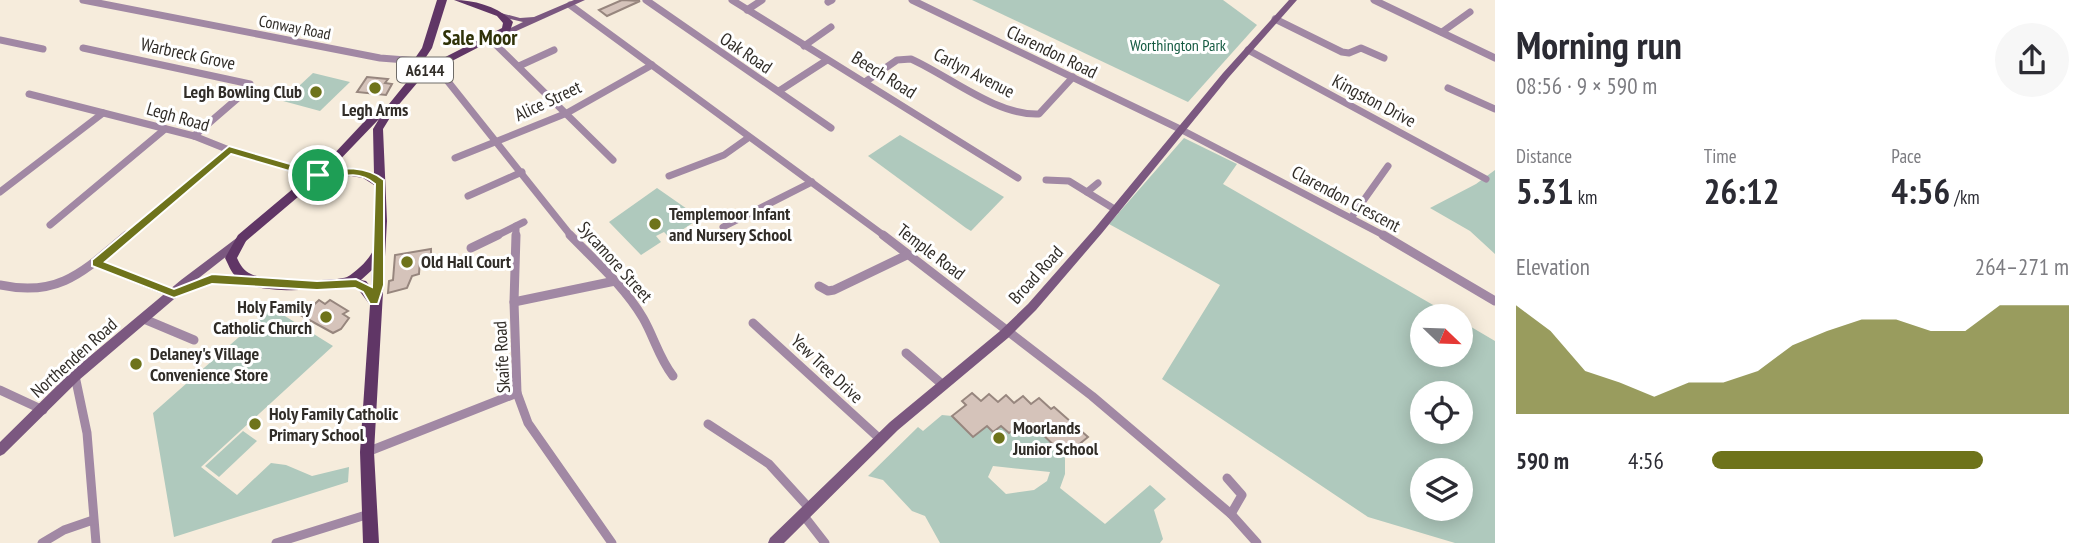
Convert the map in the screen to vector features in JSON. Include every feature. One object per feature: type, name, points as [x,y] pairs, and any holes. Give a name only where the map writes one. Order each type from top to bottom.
[{"type":"main road","name":"A6144","points":[[419,61],[442,0]]},
{"type":"main road","points":[[436,18],[444,9],[463,2],[500,15],[509,26],[502,34]]},
{"type":"main road","name":"A6144","points":[[371,543],[367,452],[374,301],[378,285],[380,183],[377,129],[419,74],[434,64],[502,34]]},
{"type":"main road","name":"Northenden Road","points":[[242,238],[316,177],[363,132],[419,61]]},
{"type":"main road","name":"A6144","points":[[316,177],[334,172],[357,172],[373,177],[380,183]]},
{"type":"main road","points":[[242,238],[231,258],[235,270],[250,280],[362,285],[374,301]]},
{"type":"main road","points":[[346,283],[359,275],[378,252]]},
{"type":"street","name":"Conway Road","points":[[83,0],[380,58],[419,61]]},
{"type":"street","points":[[502,34],[581,0]]},
{"type":"street","name":"Oak Road","points":[[646,0],[831,128]]},
{"type":"street","name":"Beech Road","points":[[732,0],[1018,178]]},
{"type":"street","points":[[747,10],[762,0]]},
{"type":"street","name":"Clarendon Road","points":[[912,0],[1180,129]]},
{"type":"street","name":"Broad Road","points":[[775,543],[880,439],[1009,330],[1116,210],[1180,129],[1293,0]]},
{"type":"street","points":[[1379,1],[1495,58]]},
{"type":"street","name":"Temple Road","points":[[570,5],[1047,359],[1231,514],[1256,543]]},
{"type":"street","points":[[1442,32],[1470,12]]},
{"type":"street","points":[[500,15],[520,20],[540,17]]},
{"type":"street","points":[[1275,19],[1338,50],[1347,53],[1361,48],[1384,58]]},
{"type":"street","points":[[804,46],[831,27]]},
{"type":"street","points":[[490,39],[613,160]]},
{"type":"street","points":[[0,40],[43,49]]},
{"type":"street","name":"Warbreck Grove","points":[[83,48],[250,84],[246,91],[194,136]]},
{"type":"street","points":[[519,66],[554,50]]},
{"type":"street","name":"Kingston Drive","points":[[1248,50],[1486,179]]},
{"type":"street","name":"Carlyn Avenue","points":[[865,82],[901,58],[915,61],[1009,109],[1033,116],[1039,114],[1073,77]]},
{"type":"street","points":[[779,91],[827,60]]},
{"type":"street","name":"Sycamore Street","points":[[434,64],[498,141],[555,219],[615,281],[644,320],[661,361],[673,377]]},
{"type":"street","name":"Alice Street","points":[[455,158],[567,113],[652,65]]},
{"type":"street","points":[[1448,88],[1495,109]]},
{"type":"street","name":"Legh Road","points":[[29,94],[194,136],[229,150],[316,177]]},
{"type":"street","points":[[0,192],[103,113]]},
{"type":"street","points":[[50,225],[165,129]]},
{"type":"street","name":"Clarendon Crescent","points":[[1180,129],[1351,218],[1495,301]]},
{"type":"street","points":[[669,176],[724,155],[748,138]]},
{"type":"street","points":[[0,285],[24,289],[65,283],[96,263],[229,150]]},
{"type":"street","points":[[1351,218],[1388,166]]},
{"type":"street","points":[[468,197],[522,172]]},
{"type":"street","points":[[1046,180],[1069,181],[1116,210]]},
{"type":"street","points":[[723,227],[812,182]]},
{"type":"street","points":[[1087,192],[1098,183]]},
{"type":"street","name":"Skaife Road","points":[[471,248],[520,224],[514,302],[517,393],[528,423],[612,543]]},
{"type":"street","name":"Northenden Road","points":[[0,450],[75,376],[242,238]]},
{"type":"street","points":[[819,286],[828,291],[834,290],[907,255]]},
{"type":"street","points":[[96,263],[174,294]]},
{"type":"street","name":"Northenden Road","points":[[174,294],[212,279],[250,280]]},
{"type":"street","points":[[514,302],[615,281]]},
{"type":"street","points":[[144,319],[194,340]]},
{"type":"street","name":"Yew Tree Drive","points":[[753,323],[880,439]]},
{"type":"street","points":[[906,353],[943,385]]},
{"type":"street","points":[[75,376],[87,433],[96,543]]},
{"type":"street","points":[[0,390],[43,410]]},
{"type":"street","points":[[367,452],[517,393]]},
{"type":"street","points":[[708,424],[768,464],[807,512],[825,543]]},
{"type":"street","points":[[1227,478],[1242,495],[1231,514]]},
{"type":"street","points":[[276,543],[369,514]]},
{"type":"street","points":[[42,543],[64,530],[93,520]]},
{"type":"green space","name":"Worthington Park","points":[[972,0],[1223,0],[1257,25],[1188,102]]},
{"type":"green space","name":"Legh Bowling Club","points":[[313,73],[350,82],[320,111],[283,101]]},
{"type":"green space","points":[[900,135],[1004,197],[971,231],[868,156]]},
{"type":"green space","points":[[1184,138],[1237,164],[1223,184],[1431,304],[1410,304],[1410,368],[1474,368],[1474,329],[1495,341],[1495,543],[1455,543],[1368,517],[1162,379],[1220,285],[1109,224]]},
{"type":"green space","points":[[1495,170],[1495,254],[1470,231],[1430,208],[1476,184]]},
{"type":"green space","points":[[657,188],[700,218],[670,238],[664,232],[656,236],[661,242],[641,255],[609,222]]},
{"type":"green space","name":"Holy Family Catholic Primary School","points":[[272,308],[333,346],[201,467],[237,495],[271,463],[286,465],[312,476],[349,467],[348,482],[174,537],[153,413]]},
{"type":"green space","points":[[942,415],[952,416],[973,437],[987,426],[993,432],[1001,426],[1010,433],[1018,427],[1027,435],[1036,428],[1065,456],[1065,474],[1060,488],[1105,524],[1150,485],[1166,499],[1154,510],[1163,539],[1160,543],[940,543],[925,516],[912,511],[883,480],[868,476],[918,427],[923,431]],"holes":[[[993,466],[1050,472],[1047,481],[1034,490],[1006,494],[988,477]]]},
{"type":"green space","points":[[243,431],[257,441],[219,477],[205,466]]},
{"type":"building","points":[[622,0],[640,1],[607,16],[599,10]]},
{"type":"building","name":"Legh Arms","points":[[367,77],[388,79],[385,83],[392,84],[386,95],[357,92]]},
{"type":"building","points":[[431,249],[431,259],[420,260],[419,274],[412,276],[407,288],[388,293],[389,281],[393,280],[395,255]]},
{"type":"building","name":"Holy Family Catholic Church","points":[[319,300],[325,304],[330,300],[348,311],[343,314],[349,318],[341,329],[333,333],[302,316]]},
{"type":"building","name":"Moorlands Junior School","points":[[972,393],[981,401],[989,394],[998,402],[1006,395],[1014,403],[1023,396],[1031,404],[1039,398],[1051,409],[1054,407],[1088,437],[1065,456],[1036,428],[1027,435],[1018,427],[1009,433],[1001,426],[993,432],[987,426],[973,437],[952,416],[966,405],[962,401]]},
{"type":"place","name":"Legh Arms","points":[[375,88]]},
{"type":"place","name":"Legh Bowling Club","points":[[316,92]]},
{"type":"place","name":"Templemoor Infant and Nursery School","points":[[655,224]]},
{"type":"place","name":"Old Hall Court","points":[[407,262]]},
{"type":"place","name":"Holy Family Catholic Church","points":[[326,317]]},
{"type":"place","name":"Delaney's Village Convenience Store","points":[[136,364]]},
{"type":"place","name":"Holy Family Catholic Primary School","points":[[255,424]]},
{"type":"place","name":"Moorlands Junior School","points":[[999,438]]},
{"type":"district","name":"Sale Moor","points":[[480,38]]},
{"type":"route","points":[[229,150],[318,175],[314,179],[334,172],[357,172],[373,177],[380,183],[378,285],[374,301],[367,289],[356,283],[317,285],[212,279],[174,294],[96,263],[229,150]]}]
